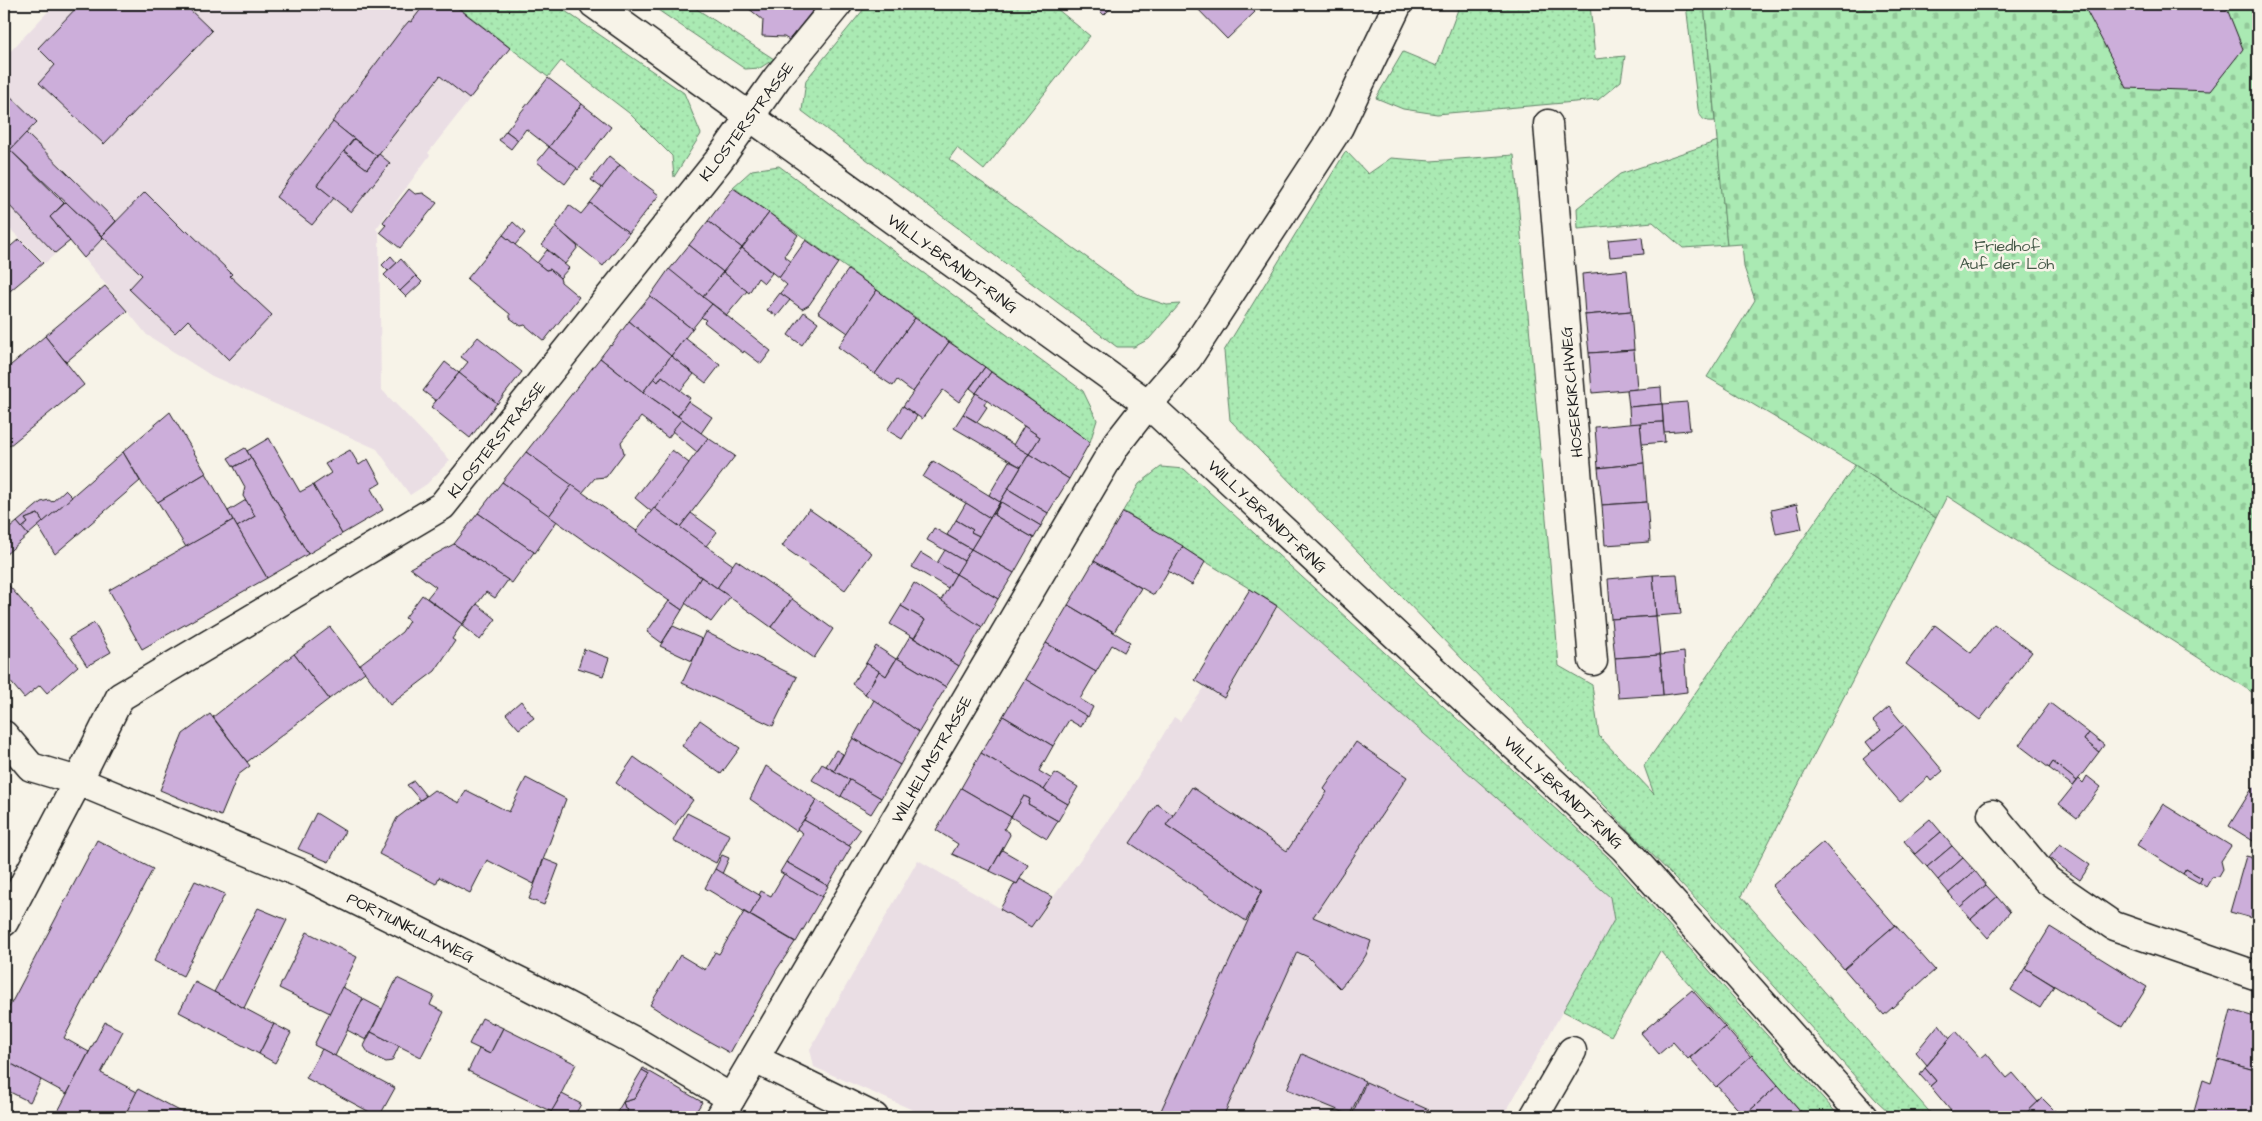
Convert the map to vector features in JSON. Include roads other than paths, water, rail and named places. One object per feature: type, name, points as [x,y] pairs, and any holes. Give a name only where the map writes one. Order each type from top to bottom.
[{"type":"street","name":"WILLY-BRANDT-RING","points":[[594,4],[1148,404],[1624,848],[1864,1117]]},
{"type":"street","name":"KLOSTERSTRASSE","points":[[4,922],[120,697],[442,506],[719,160],[777,78],[838,4]]},
{"type":"street","points":[[1148,404],[1188,358],[1339,127],[1398,4]]},
{"type":"street","name":"HOSERKIRCHWEG","points":[[1548,124],[1593,661]]},
{"type":"street","name":"WILHELMSTRASSE","points":[[725,1108],[1116,445],[1148,404]]},
{"type":"street","points":[[4,735],[31,768]]},
{"type":"street","points":[[4,764],[31,768]]},
{"type":"street","name":"PORTIUNKULAWEG","points":[[31,768],[78,781],[307,876],[529,986],[640,1044],[725,1108]]},
{"type":"street","points":[[1992,814],[2047,880],[2114,926],[2258,976]]},
{"type":"street","points":[[1534,1117],[1572,1051]]},
{"type":"street","points":[[755,1058],[874,1117]]},
{"type":"park label","name":"Friedhof Auf der Löh","points":[[2007,254]]}]
